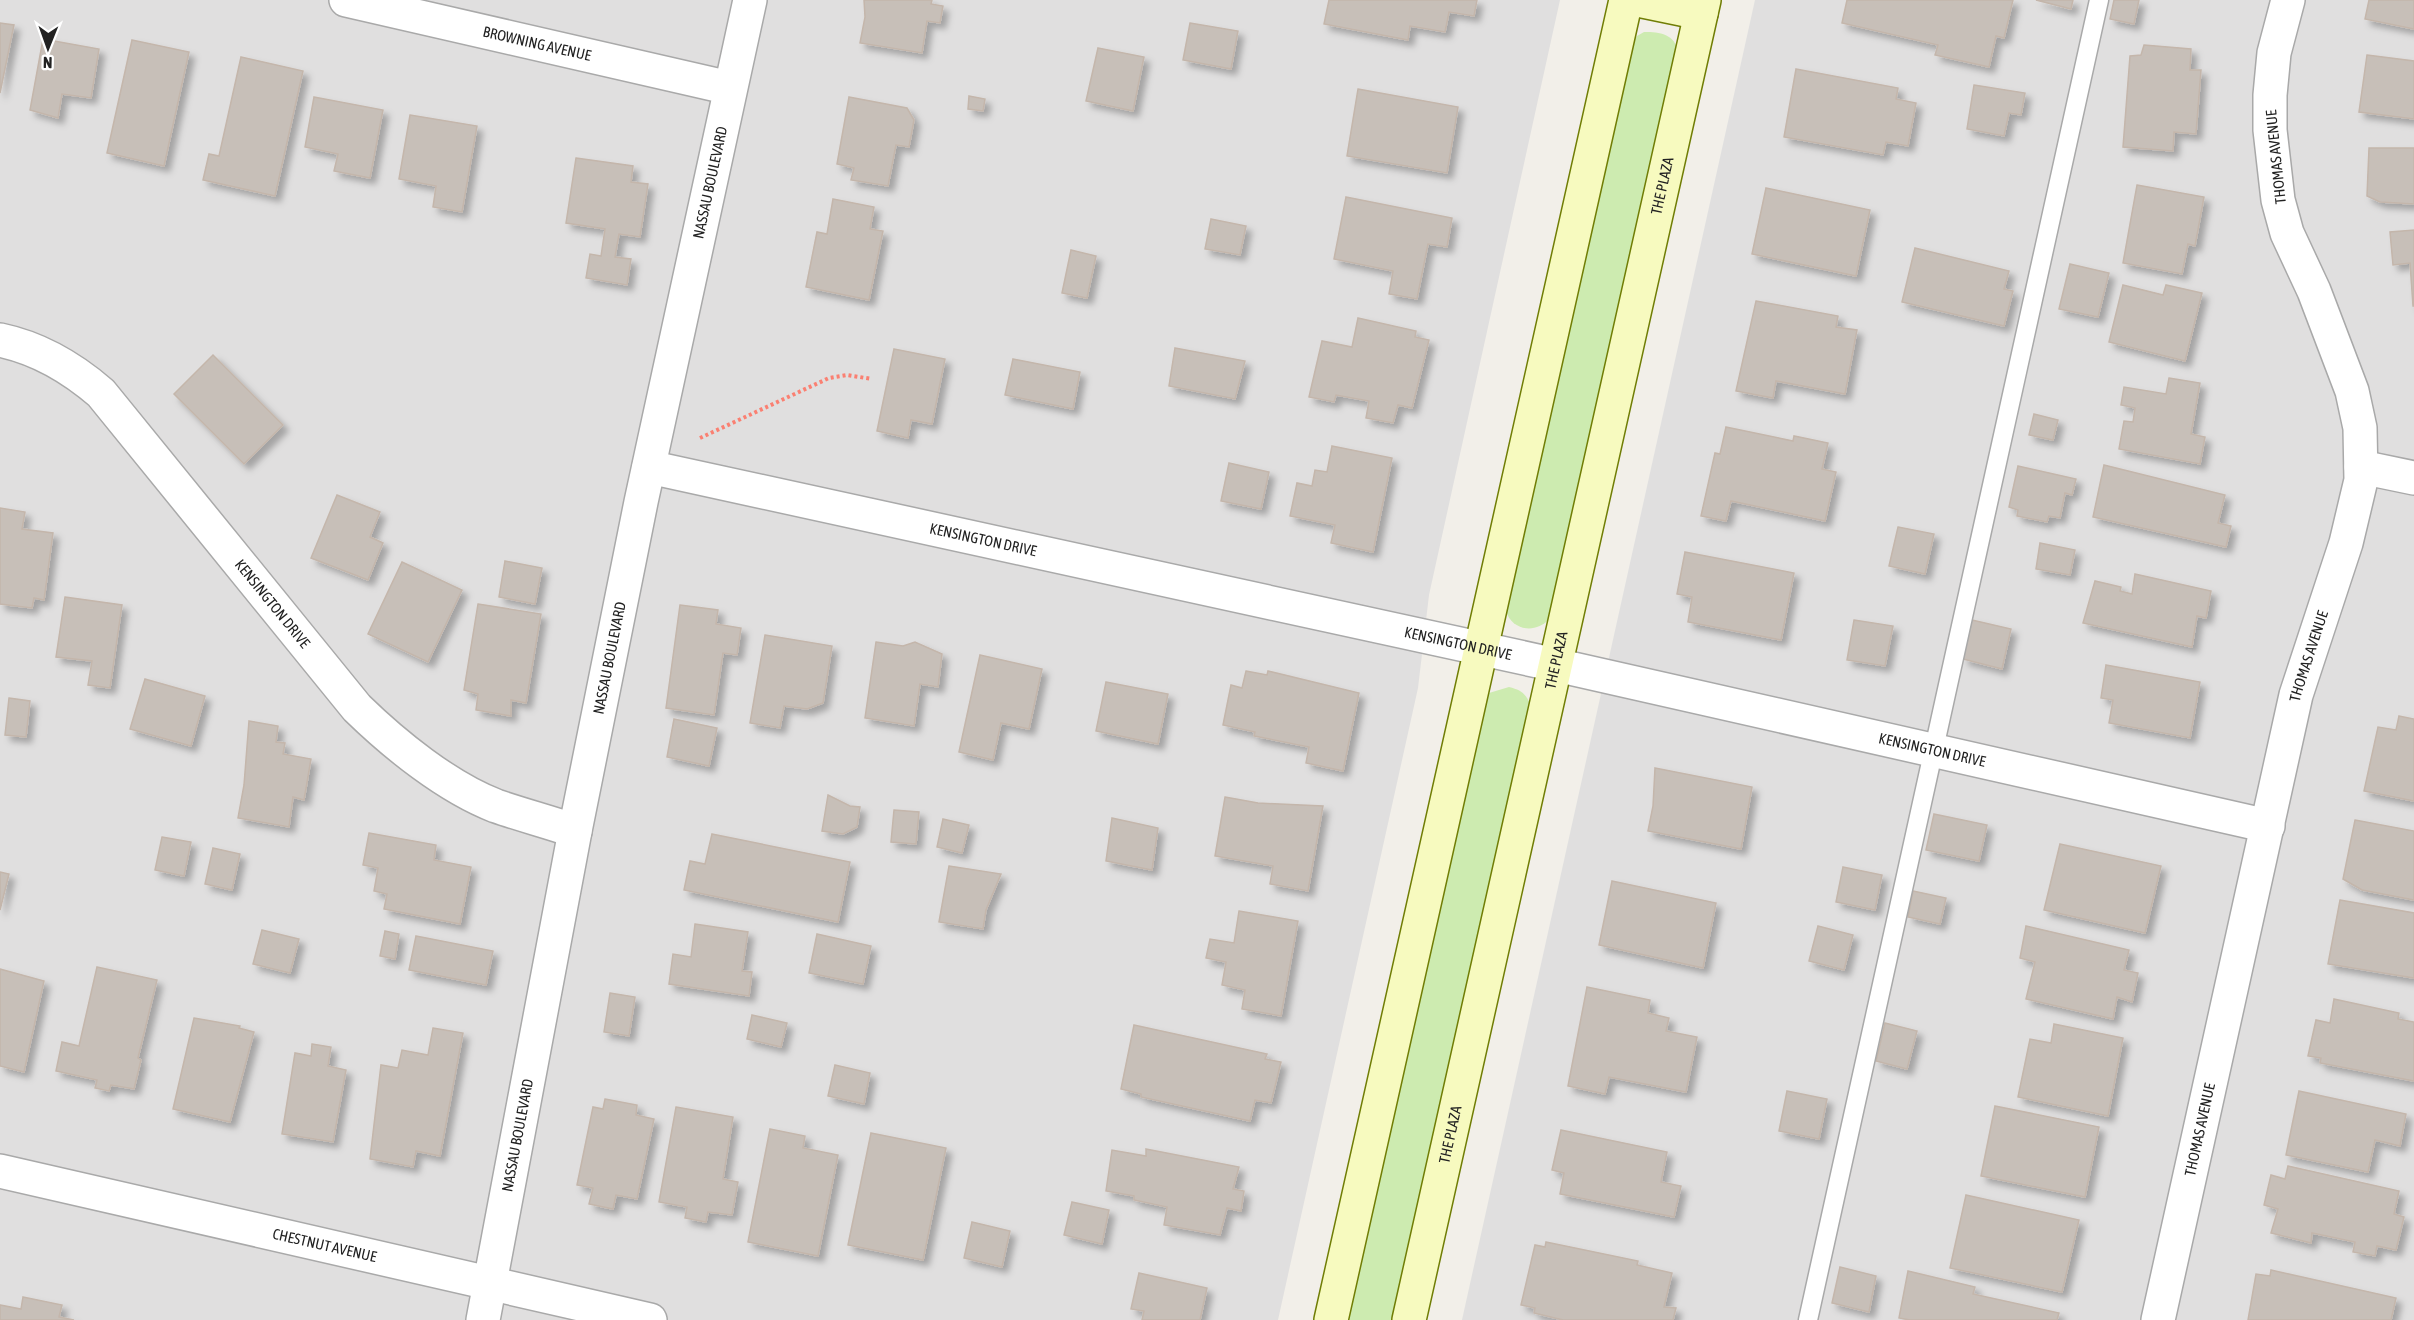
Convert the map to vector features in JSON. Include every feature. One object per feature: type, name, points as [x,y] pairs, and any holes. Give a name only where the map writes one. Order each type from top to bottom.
[{"type":"main road","points":[[1332,1320],[1626,0]]},
{"type":"main road","points":[[1638,0],[1702,7]]},
{"type":"main road","name":"THE PLAZA","points":[[1408,1320],[1702,7]]},
{"type":"street","name":"BROWNING AVENUE","points":[[346,0],[730,88]]},
{"type":"street","name":"NASSAU BOULEVARD","points":[[483,1320],[575,831],[649,467],[750,0]]},
{"type":"street","name":"THOMAS AVENUE","points":[[2158,1320],[2296,694],[2346,543],[2361,480],[2360,428],[2352,391],[2314,291],[2287,234],[2278,200],[2270,130],[2270,95],[2274,53],[2288,0]]},
{"type":"street","name":"KENSINGTON DRIVE","points":[[0,340],[19,344],[64,364],[100,393],[357,708],[381,732],[435,773],[494,805],[575,831]]},
{"type":"street","points":[[2361,466],[2414,478]]},
{"type":"street","name":"KENSINGTON DRIVE","points":[[649,467],[1556,664],[2268,826]]},
{"type":"street","name":"CHESTNUT AVENUE","points":[[0,1171],[650,1320]]},
{"type":"lane","points":[[1808,1320],[2099,0]]},
{"type":"path","points":[[698,439],[821,380],[847,375],[872,379]]},
{"type":"shaded area","points":[[0,0],[1560,0],[1429,595],[1418,688],[1278,1320],[0,1320]]},
{"type":"shaded area","points":[[1755,0],[2414,0],[2414,1320],[1462,1320]]},
{"type":"green space","points":[[1644,32],[1666,35],[1674,41],[1678,52],[1549,619],[1538,627],[1525,628],[1513,623],[1506,611],[1631,44],[1637,36]]},
{"type":"green space","points":[[1509,687],[1522,693],[1531,705],[1396,1320],[1346,1320],[1481,701],[1489,693]]},
{"type":"building","points":[[864,0],[932,0],[931,4],[943,6],[940,23],[927,21],[922,53],[860,43],[865,17]]},
{"type":"building","points":[[1329,0],[1477,0],[1474,16],[1449,12],[1445,32],[1410,26],[1408,40],[1324,24]]},
{"type":"building","points":[[1847,0],[2013,0],[2004,38],[1996,36],[1989,67],[1935,55],[1938,45],[1842,23]]},
{"type":"building","points":[[2036,0],[2073,0],[2071,9]]},
{"type":"building","points":[[2114,0],[2139,0],[2134,24],[2110,19]]},
{"type":"building","points":[[2369,0],[2414,0],[2414,29],[2365,19]]},
{"type":"building","points":[[0,23],[14,25],[0,93]]},
{"type":"building","points":[[1190,23],[1238,31],[1231,69],[1183,60]]},
{"type":"building","points":[[43,39],[99,49],[91,98],[62,94],[58,118],[30,110]]},
{"type":"building","points":[[132,40],[189,52],[164,166],[107,153]]},
{"type":"building","points":[[2144,45],[2191,49],[2190,70],[2201,70],[2196,134],[2174,132],[2173,151],[2123,147],[2130,56],[2141,55]]},
{"type":"building","points":[[1098,48],[1144,57],[1133,111],[1086,101]]},
{"type":"building","points":[[2367,55],[2414,61],[2414,119],[2359,112]]},
{"type":"building","points":[[241,57],[303,71],[275,196],[203,180],[209,154],[219,156]]},
{"type":"building","points":[[1796,69],[1898,88],[1896,99],[1916,103],[1908,146],[1886,142],[1883,155],[1784,137]]},
{"type":"building","points":[[1974,85],[2025,93],[2021,115],[2009,113],[2004,136],[1967,129]]},
{"type":"building","points":[[1358,89],[1458,107],[1447,173],[1347,156]]},
{"type":"building","points":[[969,96],[985,99],[983,111],[968,109]]},
{"type":"building","points":[[314,97],[383,110],[370,178],[334,171],[338,154],[305,147]]},
{"type":"building","points":[[849,97],[907,108],[914,120],[909,147],[896,145],[888,186],[851,180],[854,168],[837,164]]},
{"type":"building","points":[[410,115],[477,126],[462,212],[433,207],[436,186],[399,179]]},
{"type":"building","points":[[2369,148],[2414,148],[2414,204],[2380,202],[2367,196]]},
{"type":"building","points":[[576,158],[633,166],[631,182],[648,184],[640,237],[619,234],[615,257],[631,259],[627,285],[586,278],[590,254],[601,256],[605,229],[566,223]]},
{"type":"building","points":[[2137,185],[2204,197],[2195,246],[2188,244],[2182,274],[2123,263]]},
{"type":"building","points":[[1766,188],[1870,210],[1856,276],[1752,254]]},
{"type":"building","points":[[1346,197],[1452,218],[1447,247],[1428,244],[1417,299],[1389,294],[1393,271],[1334,259]]},
{"type":"building","points":[[833,199],[874,207],[870,229],[883,231],[869,300],[806,287],[817,232],[827,234]]},
{"type":"building","points":[[1211,219],[1246,226],[1240,255],[1205,249]]},
{"type":"building","points":[[2414,230],[2413,306],[2410,263],[2393,265],[2390,232]]},
{"type":"building","points":[[1915,248],[2009,271],[2004,289],[2013,291],[2004,326],[1902,302]]},
{"type":"building","points":[[1071,250],[1096,256],[1087,298],[1062,293]]},
{"type":"building","points":[[2070,264],[2109,273],[2098,317],[2059,309]]},
{"type":"building","points":[[2123,285],[2163,295],[2166,285],[2202,293],[2185,361],[2109,342]]},
{"type":"building","points":[[1756,301],[1838,316],[1836,327],[1857,330],[1845,394],[1776,381],[1773,398],[1736,391]]},
{"type":"building","points":[[1358,318],[1416,331],[1415,337],[1429,340],[1412,408],[1398,405],[1393,423],[1366,418],[1369,401],[1336,395],[1334,402],[1309,397],[1322,341],[1352,347]]},
{"type":"building","points":[[1175,348],[1245,361],[1235,399],[1169,386]]},
{"type":"building","points":[[894,349],[945,359],[932,424],[911,420],[908,438],[877,431]]},
{"type":"building","points":[[213,355],[283,425],[244,464],[174,394]]},
{"type":"building","points":[[1013,359],[1080,372],[1073,409],[1005,395]]},
{"type":"building","points":[[2169,378],[2200,383],[2191,434],[2205,437],[2200,464],[2119,449],[2124,421],[2133,422],[2135,408],[2121,405],[2124,387],[2166,394]]},
{"type":"building","points":[[2034,414],[2058,420],[2053,440],[2029,435]]},
{"type":"building","points":[[1726,427],[1793,441],[1794,436],[1828,443],[1822,469],[1836,472],[1825,521],[1731,501],[1726,521],[1701,516],[1715,453],[1720,454]]},
{"type":"building","points":[[1332,446],[1392,458],[1373,552],[1331,543],[1335,525],[1290,516],[1297,483],[1312,486],[1315,470],[1327,472]]},
{"type":"building","points":[[1229,463],[1269,472],[1261,509],[1221,501]]},
{"type":"building","points":[[2104,465],[2225,495],[2218,523],[2231,526],[2226,547],[2093,517]]},
{"type":"building","points":[[2018,466],[2076,479],[2072,495],[2065,493],[2060,518],[2049,516],[2047,522],[2017,516],[2018,510],[2009,507]]},
{"type":"building","points":[[337,495],[380,512],[370,537],[383,543],[368,580],[311,558]]},
{"type":"building","points":[[0,508],[25,512],[22,529],[53,533],[44,600],[34,598],[32,608],[0,604]]},
{"type":"building","points":[[1898,527],[1934,534],[1925,574],[1889,566]]},
{"type":"building","points":[[2040,543],[2075,550],[2070,575],[2036,569]]},
{"type":"building","points":[[1685,552],[1794,573],[1781,640],[1688,622],[1692,597],[1677,594]]},
{"type":"building","points":[[505,561],[542,568],[535,604],[499,597]]},
{"type":"building","points":[[402,562],[462,590],[428,662],[368,634]]},
{"type":"building","points":[[2135,574],[2211,591],[2206,618],[2197,616],[2192,647],[2083,623],[2095,581],[2121,587],[2120,591],[2132,594]]},
{"type":"building","points":[[65,597],[122,605],[110,688],[88,685],[92,661],[56,657]]},
{"type":"building","points":[[478,604],[541,614],[526,703],[511,700],[511,716],[476,710],[478,694],[464,690]]},
{"type":"building","points":[[680,605],[718,610],[716,624],[741,628],[737,655],[723,653],[714,715],[666,708]]},
{"type":"building","points":[[1854,620],[1893,626],[1885,666],[1847,660]]},
{"type":"building","points":[[1972,620],[2011,629],[2002,669],[1963,659]]},
{"type":"building","points":[[765,635],[832,646],[823,703],[807,709],[784,706],[780,728],[750,723]]},
{"type":"building","points":[[876,642],[903,646],[915,642],[942,654],[938,687],[920,684],[914,726],[865,718]]},
{"type":"building","points":[[980,655],[1042,669],[1029,729],[1001,723],[993,760],[959,752]]},
{"type":"building","points":[[2106,665],[2200,682],[2190,738],[2109,723],[2113,700],[2101,698]]},
{"type":"building","points":[[1246,671],[1267,675],[1268,671],[1359,693],[1343,771],[1306,763],[1309,747],[1254,736],[1255,732],[1223,725],[1231,685],[1242,688]]},
{"type":"building","points":[[145,679],[205,696],[191,746],[130,729]]},
{"type":"building","points":[[1106,682],[1168,694],[1158,744],[1096,731]]},
{"type":"building","points":[[9,698],[30,701],[26,737],[5,735]]},
{"type":"building","points":[[2399,716],[2414,719],[2414,801],[2364,791],[2378,727],[2396,730]]},
{"type":"building","points":[[674,719],[717,728],[709,766],[667,757]]},
{"type":"building","points":[[249,721],[278,726],[276,742],[285,743],[283,754],[311,759],[304,800],[293,797],[289,827],[238,818],[244,785]]},
{"type":"building","points":[[1655,768],[1752,787],[1741,849],[1648,831],[1653,806]]},
{"type":"building","points":[[828,795],[850,806],[860,807],[857,827],[843,834],[822,831]]},
{"type":"building","points":[[1225,797],[1258,803],[1323,806],[1308,891],[1270,884],[1273,866],[1215,856]]},
{"type":"building","points":[[894,810],[919,812],[916,844],[891,842]]},
{"type":"building","points":[[1934,814],[1987,825],[1979,861],[1926,850]]},
{"type":"building","points":[[1112,818],[1158,828],[1152,870],[1106,861]]},
{"type":"building","points":[[943,819],[969,825],[962,853],[937,847]]},
{"type":"building","points":[[2355,820],[2414,831],[2414,900],[2362,890],[2343,879]]},
{"type":"building","points":[[369,833],[436,845],[434,860],[471,867],[460,924],[384,909],[387,894],[374,891],[378,868],[363,865]]},
{"type":"building","points":[[712,834],[850,862],[838,922],[684,890],[690,861],[705,864]]},
{"type":"building","points":[[162,837],[191,842],[184,876],[155,870]]},
{"type":"building","points":[[2060,844],[2161,866],[2145,933],[2044,910]]},
{"type":"building","points":[[213,848],[240,854],[232,890],[205,884]]},
{"type":"building","points":[[949,866],[1001,874],[986,910],[983,929],[939,922]]},
{"type":"building","points":[[1843,867],[1882,875],[1875,910],[1836,902]]},
{"type":"building","points":[[0,872],[9,874],[0,910]]},
{"type":"building","points":[[1612,881],[1716,903],[1703,968],[1599,945]]},
{"type":"building","points":[[1913,891],[1946,898],[1940,924],[1908,917]]},
{"type":"building","points":[[2340,900],[2414,913],[2414,978],[2328,964]]},
{"type":"building","points":[[1239,911],[1298,921],[1281,1016],[1242,1009],[1245,990],[1222,985],[1226,962],[1206,958],[1210,939],[1234,943]]},
{"type":"building","points":[[695,924],[748,932],[742,971],[752,972],[749,996],[669,984],[673,954],[691,957]]},
{"type":"building","points":[[1818,926],[1853,935],[1844,970],[1809,961]]},
{"type":"building","points":[[2026,926],[2129,950],[2124,970],[2138,973],[2132,1002],[2117,997],[2113,1019],[2026,999],[2035,962],[2020,958]]},
{"type":"building","points":[[262,930],[299,939],[290,973],[253,964]]},
{"type":"building","points":[[385,931],[399,934],[395,959],[380,956]]},
{"type":"building","points":[[817,934],[871,946],[863,984],[809,973]]},
{"type":"building","points":[[416,936],[493,951],[486,985],[409,970]]},
{"type":"building","points":[[97,967],[157,980],[138,1058],[141,1060],[134,1089],[111,1085],[109,1091],[95,1088],[97,1080],[56,1071],[62,1042],[79,1046]]},
{"type":"building","points":[[0,969],[44,981],[24,1072],[0,1066]]},
{"type":"building","points":[[1587,987],[1650,1000],[1648,1013],[1669,1018],[1666,1031],[1697,1037],[1686,1092],[1609,1077],[1605,1094],[1568,1086]]},
{"type":"building","points":[[610,993],[635,997],[629,1036],[604,1032]]},
{"type":"building","points":[[2334,999],[2399,1013],[2398,1019],[2414,1022],[2414,1081],[2320,1063],[2321,1058],[2308,1056],[2316,1020],[2330,1023]]},
{"type":"building","points":[[752,1015],[787,1023],[781,1047],[747,1039]]},
{"type":"building","points":[[194,1018],[240,1026],[239,1028],[254,1032],[230,1122],[173,1109]]},
{"type":"building","points":[[1885,1023],[1917,1031],[1907,1069],[1876,1061]]},
{"type":"building","points":[[2054,1024],[2123,1038],[2108,1116],[2018,1097],[2030,1039],[2051,1043]]},
{"type":"building","points":[[1134,1025],[1267,1054],[1265,1059],[1281,1062],[1271,1103],[1255,1100],[1250,1121],[1141,1097],[1141,1094],[1121,1089]]},
{"type":"building","points":[[433,1028],[463,1033],[440,1156],[416,1151],[413,1167],[370,1159],[381,1065],[398,1068],[402,1050],[428,1055]]},
{"type":"building","points":[[312,1044],[331,1047],[328,1066],[346,1070],[333,1142],[282,1134],[295,1053],[311,1056]]},
{"type":"building","points":[[835,1065],[870,1073],[864,1104],[828,1096]]},
{"type":"building","points":[[1787,1091],[1827,1099],[1819,1139],[1779,1131]]},
{"type":"building","points":[[2299,1091],[2406,1114],[2400,1146],[2375,1140],[2368,1172],[2286,1155]]},
{"type":"building","points":[[605,1099],[637,1105],[636,1115],[654,1119],[637,1199],[616,1195],[613,1209],[589,1204],[593,1188],[577,1185],[593,1107],[603,1109]]},
{"type":"building","points":[[1995,1106],[2099,1127],[2085,1197],[1981,1176]]},
{"type":"building","points":[[676,1107],[733,1117],[723,1179],[738,1182],[732,1215],[708,1212],[706,1222],[685,1218],[687,1207],[659,1202]]},
{"type":"building","points":[[770,1129],[805,1136],[803,1148],[838,1155],[818,1256],[748,1242]]},
{"type":"building","points":[[1561,1130],[1667,1152],[1661,1182],[1681,1186],[1674,1217],[1560,1194],[1564,1173],[1552,1170]]},
{"type":"building","points":[[871,1133],[946,1148],[923,1260],[848,1245]]},
{"type":"building","points":[[1146,1149],[1239,1167],[1233,1189],[1244,1191],[1241,1211],[1227,1208],[1220,1235],[1164,1225],[1167,1207],[1134,1200],[1134,1196],[1106,1191],[1112,1150],[1146,1156]]},
{"type":"building","points":[[2288,1166],[2399,1191],[2394,1214],[2404,1217],[2396,1250],[2377,1246],[2375,1256],[2353,1252],[2355,1242],[2312,1233],[2311,1243],[2271,1233],[2278,1209],[2264,1205],[2271,1175],[2285,1179]]},
{"type":"building","points":[[1966,1195],[2079,1220],[2062,1292],[1950,1268]]},
{"type":"building","points":[[1072,1202],[1109,1210],[1102,1244],[1064,1235]]},
{"type":"building","points":[[972,1222],[1010,1231],[1002,1267],[964,1258]]},
{"type":"building","points":[[1546,1242],[1638,1261],[1637,1265],[1672,1273],[1664,1307],[1676,1308],[1673,1320],[1563,1320],[1534,1313],[1535,1308],[1521,1305],[1535,1245],[1545,1247]]},
{"type":"building","points":[[1840,1267],[1876,1276],[1869,1312],[1832,1303]]},
{"type":"building","points":[[2271,1270],[2396,1298],[2391,1320],[2248,1320],[2256,1274],[2270,1276]]},
{"type":"building","points":[[1908,1271],[1975,1287],[1973,1294],[2059,1313],[2057,1320],[1910,1320],[1899,1318]]},
{"type":"building","points":[[1139,1273],[1207,1288],[1200,1320],[1142,1320],[1144,1311],[1131,1309]]},
{"type":"building","points":[[23,1297],[62,1305],[59,1317],[74,1320],[0,1320],[0,1305],[21,1309]]}]
